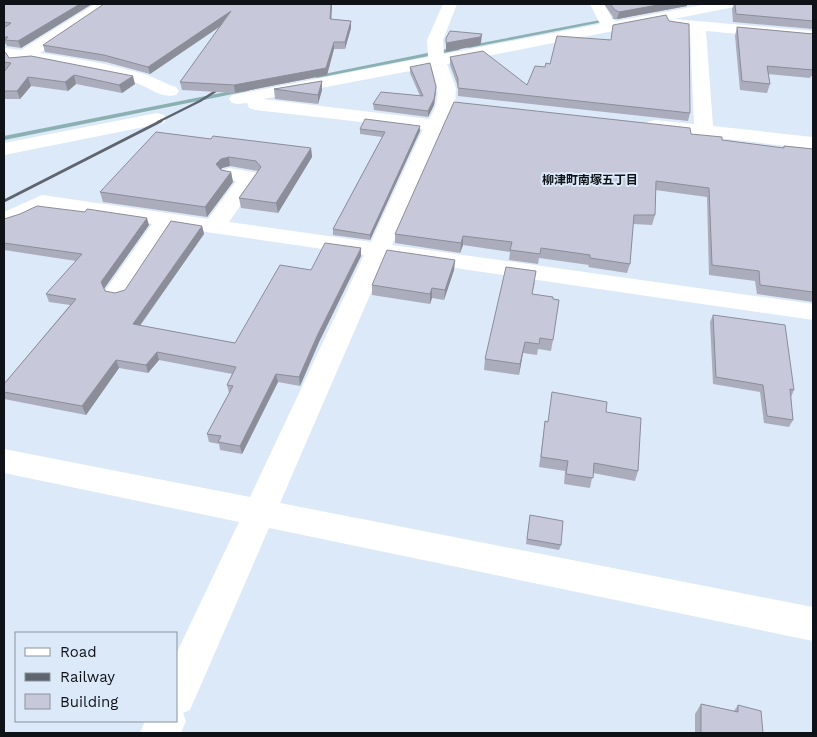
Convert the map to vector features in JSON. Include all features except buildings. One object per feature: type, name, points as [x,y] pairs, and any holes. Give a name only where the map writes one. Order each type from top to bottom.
[{"type":"street","points":[[4,69],[105,4]]},
{"type":"street","points":[[178,693],[435,125],[447,103],[446,79],[437,61],[435,41],[447,16],[450,4]]},
{"type":"street","points":[[597,4],[606,21],[615,26]]},
{"type":"street","points":[[435,125],[244,103],[238,99],[729,4]]},
{"type":"street","points":[[651,20],[813,36]]},
{"type":"street","points":[[698,26],[704,131]]},
{"type":"street","points":[[4,53],[81,64],[142,78],[158,88],[170,90]]},
{"type":"street","points":[[447,103],[467,105]]},
{"type":"street","points":[[4,150],[158,119]]},
{"type":"street","points":[[635,124],[813,143]]},
{"type":"street","points":[[214,227],[250,177],[230,174]]},
{"type":"street","points":[[4,220],[42,202],[813,312]]},
{"type":"street","points":[[117,291],[166,220]]},
{"type":"street","points":[[4,461],[813,624]]},
{"type":"waterway","points":[[469,46],[626,16]]},
{"type":"waterway","points":[[317,76],[457,49]]},
{"type":"waterway","points":[[4,138],[246,90]]},
{"type":"railway","points":[[158,122],[200,101],[227,84]]},
{"type":"railway","points":[[4,201],[161,121]]},
{"type":"district","name":"柳津町南塚五丁目","points":[[590,180]]}]
